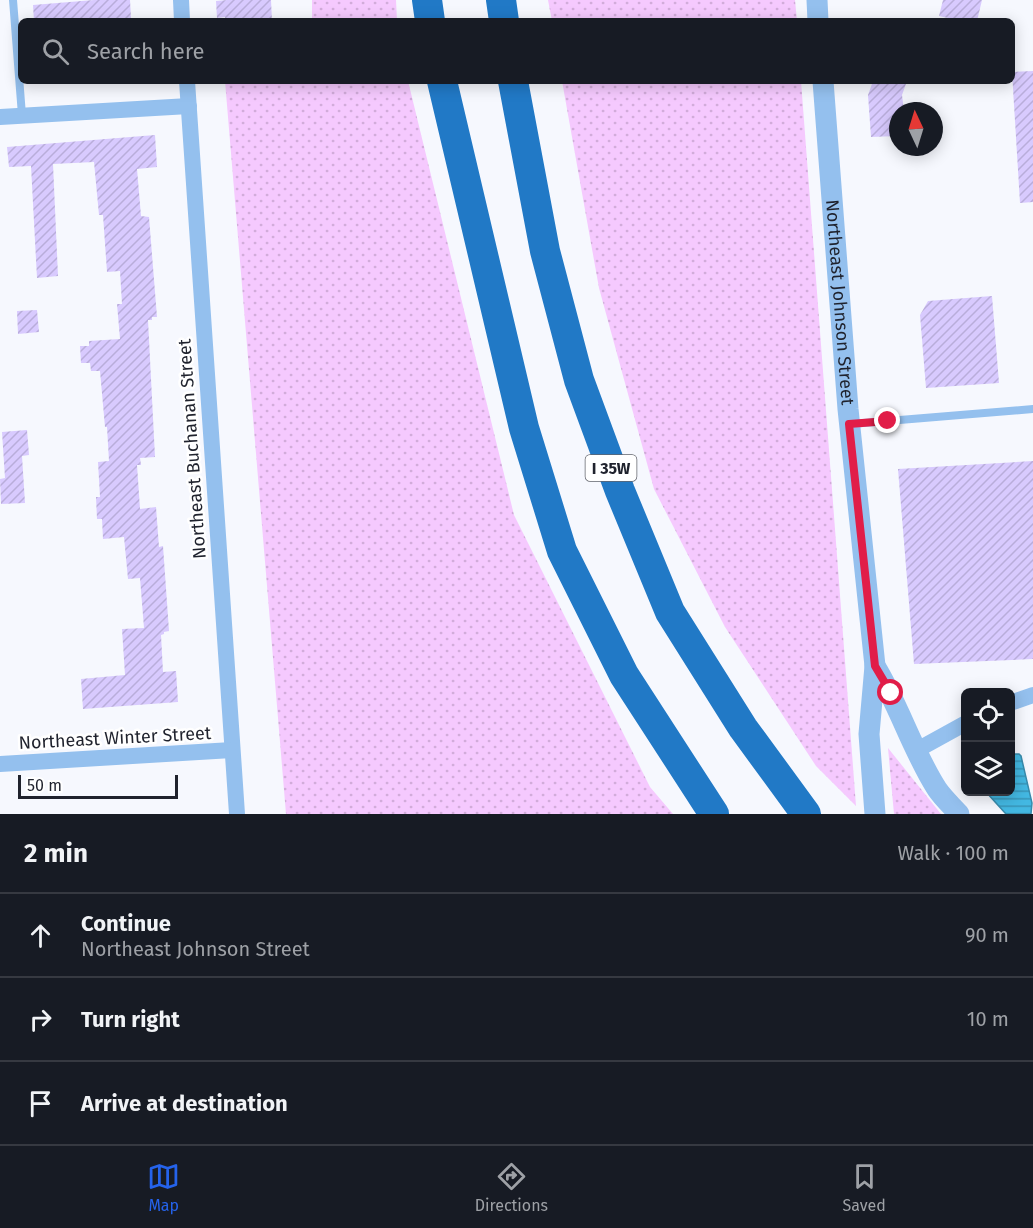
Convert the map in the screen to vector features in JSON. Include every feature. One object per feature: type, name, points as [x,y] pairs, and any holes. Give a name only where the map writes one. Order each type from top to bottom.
[{"type":"highway","points":[[427,0],[430,18]]},
{"type":"highway","points":[[501,0],[504,18]]},
{"type":"highway","points":[[443,84],[524,428],[562,551],[624,675],[714,814]]},
{"type":"highway","name":"I 35W","points":[[514,84],[544,251],[579,380],[620,491],[670,612],[743,728],[806,814]]},
{"type":"street","points":[[181,0],[182,18]]},
{"type":"street","points":[[817,0],[818,18]]},
{"type":"street","name":"Northeast Buchanan Street","points":[[187,84],[237,814]]},
{"type":"street","name":"Northeast Johnson Street","points":[[823,84],[849,424],[875,666],[869,734],[875,814]]},
{"type":"street","points":[[0,117],[189,106]]},
{"type":"street","name":"Northeast Johnson Street","points":[[875,666],[891,693],[937,789],[959,814]]},
{"type":"street","points":[[1015,702],[1033,695]]},
{"type":"street","points":[[917,750],[961,726]]},
{"type":"street","name":"Northeast Winter Street","points":[[0,764],[232,750]]},
{"type":"lane","points":[[13,0],[18,64]]},
{"type":"lane","points":[[20,84],[22,115]]},
{"type":"lane","points":[[849,424],[1033,409]]},
{"type":"shaded area","points":[[312,0],[396,0],[397,18],[312,18]]},
{"type":"shaded area","points":[[548,0],[795,0],[797,18],[551,18]]},
{"type":"shaded area","points":[[225,84],[409,84],[514,515],[650,787],[673,814],[286,814]]},
{"type":"shaded area","points":[[563,84],[801,84],[856,806],[816,766],[725,627],[654,489],[599,288]]},
{"type":"shaded area","points":[[888,748],[941,814],[894,814]]},
{"type":"water","points":[[1015,754],[1019,754],[1032,803],[1031,814],[1006,814],[990,796],[1015,796]]},
{"type":"building","points":[[94,0],[130,0],[131,18],[34,18],[33,5]]},
{"type":"building","points":[[271,0],[272,18],[217,18],[216,1]]},
{"type":"building","points":[[943,0],[982,0],[978,18],[939,16]]},
{"type":"building","points":[[1033,71],[1033,202],[1020,203],[1013,84],[1015,84],[1015,72]]},
{"type":"building","points":[[872,84],[906,84],[902,95],[903,102],[889,102],[889,136],[871,137],[868,95]]},
{"type":"building","points":[[155,135],[157,167],[137,169],[141,216],[149,217],[157,317],[148,320],[155,457],[140,458],[141,465],[137,465],[140,509],[156,507],[159,547],[163,546],[169,631],[161,635],[163,672],[176,671],[178,702],[83,709],[81,679],[125,675],[122,629],[144,628],[140,578],[128,579],[124,537],[103,539],[102,519],[97,519],[96,497],[100,497],[98,462],[109,461],[107,427],[105,427],[100,371],[91,371],[90,363],[81,363],[80,346],[89,346],[89,341],[120,339],[117,304],[122,304],[120,271],[107,272],[103,215],[99,215],[94,162],[53,164],[58,276],[37,278],[31,166],[9,167],[7,147]]},
{"type":"building","points":[[992,296],[999,383],[926,388],[920,315],[928,301]]},
{"type":"building","points":[[37,310],[39,332],[18,334],[17,311]]},
{"type":"building","points":[[27,430],[29,455],[22,456],[25,503],[1,504],[0,479],[5,478],[2,432]]},
{"type":"building","points":[[1033,461],[1033,659],[914,664],[898,469]]},
{"type":"route","points":[[888,421],[849,424],[875,666],[891,693]]}]
